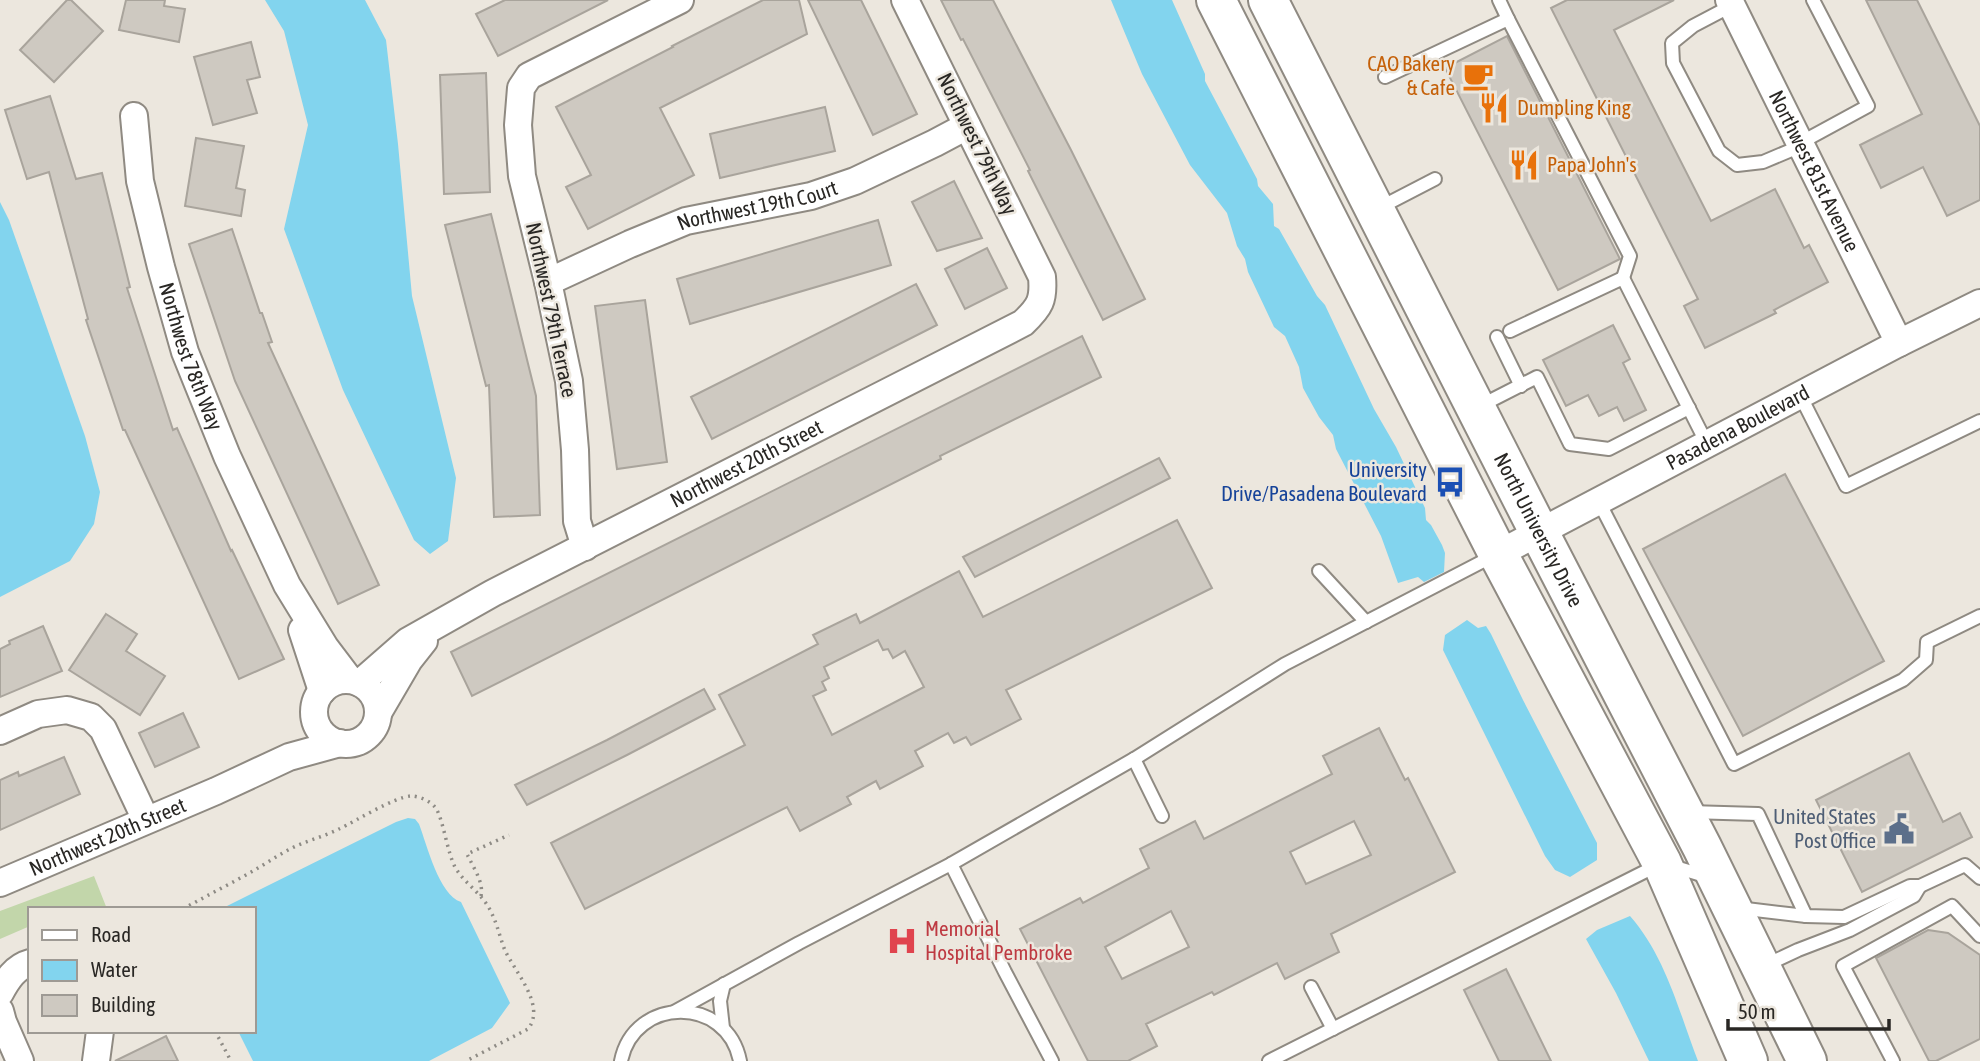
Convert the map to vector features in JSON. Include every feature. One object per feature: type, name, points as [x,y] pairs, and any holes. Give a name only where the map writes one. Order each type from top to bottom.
[{"type":"main road","points":[[1216,0],[1498,554],[1662,863],[1748,1061]]},
{"type":"main road","name":"North University Drive","points":[[1268,0],[1684,812],[1807,1061]]},
{"type":"street","name":"Northwest 79th Terrace","points":[[585,547],[577,521],[569,381],[522,176],[518,125],[521,88],[529,76],[680,0]]},
{"type":"street","name":"Northwest 79th Way","points":[[905,0],[1042,277],[1043,290]]},
{"type":"street","name":"Northwest 81st Avenue","points":[[1734,2],[1800,144],[1899,343]]},
{"type":"street","name":"Northwest 78th Way","points":[[134,116],[140,181],[185,352],[227,456],[287,585],[325,648],[355,682]]},
{"type":"street","name":"Northwest 19th Court","points":[[548,282],[686,220],[811,196],[855,181],[967,125]]},
{"type":"street","name":"Northwest 20th Street","points":[[355,682],[408,641],[494,593],[1023,323],[1039,309],[1043,290]]},
{"type":"street","name":"Pasadena Boulevard","points":[[1498,554],[1980,303]]},
{"type":"street","name":"Northwest 78th Way","points":[[287,585],[318,701]]},
{"type":"street","name":"Northwest 20th Street","points":[[378,713],[409,660],[437,626]]},
{"type":"street","points":[[340,681],[355,682],[374,696],[378,713],[375,725],[362,740],[340,743],[321,732],[316,722],[318,701],[330,684],[340,681]]},
{"type":"street","name":"Northwest 20th Street","points":[[216,791],[296,737],[318,701]]},
{"type":"street","points":[[0,731],[38,714],[67,710],[91,717],[103,729],[146,820]]},
{"type":"street","name":"Northwest 20th Street","points":[[0,883],[289,757],[340,743]]},
{"type":"street","points":[[0,993],[8,978],[26,964]]},
{"type":"street","points":[[0,1011],[20,1061]]},
{"type":"street","points":[[96,1061],[100,1033]]},
{"type":"lane","points":[[1499,0],[1630,257],[1623,278],[1707,444]]},
{"type":"lane","points":[[1734,2],[1693,26],[1672,43],[1673,63],[1719,150],[1737,164],[1763,162],[1868,106],[1814,0]]},
{"type":"lane","points":[[1385,77],[1508,19]]},
{"type":"lane","points":[[1376,209],[1435,179]]},
{"type":"lane","points":[[1510,331],[1623,278]]},
{"type":"lane","points":[[1497,337],[1521,386]]},
{"type":"lane","points":[[1476,408],[1537,377],[1570,444],[1609,449],[1689,408]]},
{"type":"lane","points":[[1800,395],[1846,486],[1980,421]]},
{"type":"lane","points":[[1599,502],[1734,764],[1903,680],[1926,660],[1927,642],[1980,616]]},
{"type":"lane","points":[[674,1012],[951,864],[1134,759],[1284,664],[1498,554]]},
{"type":"lane","points":[[1319,571],[1366,622]]},
{"type":"lane","points":[[1134,759],[1162,816]]},
{"type":"lane","points":[[1684,812],[1758,814],[1806,916]]},
{"type":"lane","points":[[1269,1061],[1662,863],[1690,870],[1725,894],[1806,916],[1844,917],[1965,865],[1980,878]]},
{"type":"lane","points":[[951,864],[1052,1061]]},
{"type":"lane","points":[[1761,968],[1850,930],[1914,896],[1920,886]]},
{"type":"lane","points":[[1893,1061],[1843,966],[1952,906],[1980,936]]},
{"type":"lane","points":[[723,1028],[720,1001],[724,984]]},
{"type":"lane","points":[[1311,986],[1333,1029]]},
{"type":"lane","points":[[618,1060],[629,1039],[643,1024],[660,1015],[674,1012],[696,1013],[723,1028],[734,1042],[740,1061]]},
{"type":"path","points":[[187,907],[292,848],[410,796],[420,798],[436,809],[455,866],[462,878],[481,895],[495,920],[505,950],[530,995],[535,1016],[528,1029],[466,1061]]},
{"type":"path","points":[[481,895],[480,880],[467,854],[509,835]]},
{"type":"path","points":[[216,1033],[231,1061]]},
{"type":"green space","points":[[94,876],[106,907],[28,907],[28,927],[0,939],[0,911]]},
{"type":"water","points":[[265,0],[365,0],[386,40],[412,296],[456,478],[448,541],[430,554],[414,540],[343,390],[284,229],[308,125],[284,31]]},
{"type":"water","points":[[1111,0],[1172,0],[1205,74],[1205,81],[1257,179],[1258,186],[1273,204],[1274,226],[1279,229],[1317,296],[1325,305],[1374,409],[1396,447],[1425,508],[1426,520],[1442,545],[1445,553],[1444,572],[1424,582],[1418,577],[1398,583],[1381,536],[1336,449],[1333,435],[1319,417],[1303,388],[1299,367],[1285,336],[1274,327],[1248,272],[1227,213],[1190,165],[1142,74]]},
{"type":"water","points":[[0,202],[9,220],[85,436],[100,492],[94,524],[70,561],[0,597]]},
{"type":"water","points":[[1467,620],[1478,628],[1486,626],[1491,634],[1597,843],[1597,860],[1570,877],[1555,870],[1545,856],[1443,650],[1445,635]]},
{"type":"water","points":[[408,818],[415,819],[419,824],[440,880],[453,898],[461,902],[510,1003],[492,1028],[429,1061],[253,1061],[239,1033],[256,1033],[256,907],[225,907]]},
{"type":"water","points":[[1630,916],[1662,967],[1698,1061],[1649,1061],[1586,939],[1597,930]]},
{"type":"building","points":[[67,0],[71,0],[103,31],[54,82],[20,50]]},
{"type":"building","points":[[126,0],[165,0],[164,6],[185,9],[179,42],[119,30]]},
{"type":"building","points":[[505,0],[608,0],[498,56],[476,14]]},
{"type":"building","points":[[763,0],[799,0],[807,34],[660,108],[694,175],[588,229],[566,187],[591,175],[556,107]]},
{"type":"building","points":[[808,0],[861,0],[917,114],[873,135]]},
{"type":"building","points":[[941,0],[993,0],[1145,299],[1103,320],[1028,171],[1030,170]]},
{"type":"building","points":[[1567,0],[1674,0],[1614,30],[1711,221],[1775,189],[1804,248],[1809,245],[1828,282],[1774,310],[1776,313],[1705,348],[1684,306],[1698,299],[1551,8]]},
{"type":"building","points":[[1866,0],[1917,0],[1980,126],[1980,200],[1947,216],[1923,167],[1881,188],[1860,145],[1922,114]]},
{"type":"building","points":[[1507,36],[1620,259],[1558,290],[1445,68]]},
{"type":"building","points":[[251,42],[260,77],[247,80],[257,113],[213,125],[194,57]]},
{"type":"building","points":[[486,73],[490,192],[444,194],[440,75]]},
{"type":"building","points":[[50,96],[76,179],[102,173],[130,287],[127,288],[173,430],[177,428],[231,551],[284,659],[239,679],[123,430],[86,320],[88,319],[49,172],[27,179],[5,110]]},
{"type":"building","points":[[825,107],[835,151],[720,178],[710,134]]},
{"type":"building","points":[[196,138],[244,146],[236,188],[245,190],[241,216],[185,206]]},
{"type":"building","points":[[954,181],[982,238],[937,251],[912,202]]},
{"type":"building","points":[[491,214],[536,396],[540,515],[494,517],[489,385],[486,386],[445,225]]},
{"type":"building","points":[[878,220],[891,265],[690,324],[677,279]]},
{"type":"building","points":[[232,229],[272,342],[268,343],[379,585],[338,604],[235,381],[189,244]]},
{"type":"building","points":[[987,248],[1007,288],[965,309],[945,269]]},
{"type":"building","points":[[916,284],[937,325],[712,439],[691,397]]},
{"type":"building","points":[[645,300],[667,462],[617,469],[595,306]]},
{"type":"building","points":[[1613,325],[1630,359],[1623,363],[1646,410],[1624,421],[1617,407],[1599,416],[1588,395],[1566,406],[1543,360]]},
{"type":"building","points":[[1082,336],[1101,377],[940,456],[941,459],[472,696],[451,652]]},
{"type":"building","points":[[1159,458],[1170,478],[975,577],[963,557]]},
{"type":"building","points":[[1785,474],[1884,661],[1743,736],[1643,549]]},
{"type":"building","points":[[1177,520],[1212,588],[1006,690],[1021,719],[971,745],[966,737],[954,743],[948,733],[915,751],[923,766],[880,789],[876,781],[847,797],[851,804],[800,831],[787,807],[585,909],[551,843],[745,745],[719,695],[818,644],[813,635],[856,614],[860,623],[959,571],[983,617]],"holes":[[[878,640],[883,650],[888,649],[893,658],[905,651],[924,687],[832,735],[813,696],[826,690],[822,682],[829,678],[824,667]]]},
{"type":"building","points":[[106,614],[137,634],[126,651],[165,676],[140,715],[69,670]]},
{"type":"building","points":[[43,626],[62,671],[0,697],[0,649],[10,644],[9,641]]},
{"type":"building","points":[[704,689],[715,709],[627,755],[527,805],[515,785],[607,740]]},
{"type":"building","points":[[183,713],[199,747],[155,767],[139,733]]},
{"type":"building","points":[[1379,728],[1405,780],[1408,778],[1455,872],[1331,934],[1339,952],[1285,979],[1277,963],[1214,995],[1212,992],[1146,1024],[1157,1046],[1128,1061],[1088,1061],[1020,929],[1080,898],[1083,903],[1149,868],[1140,849],[1195,821],[1204,839],[1332,774],[1323,756]],"holes":[[[1354,821],[1371,855],[1306,884],[1290,852]],[[1171,911],[1189,947],[1122,979],[1105,947]]]},
{"type":"building","name":"United States Post Office","points":[[1909,753],[1943,822],[1960,813],[1972,837],[1862,892],[1816,800]]},
{"type":"building","points":[[64,757],[80,794],[0,830],[0,780],[18,772],[19,776]]},
{"type":"building","points":[[1928,930],[1948,933],[1980,955],[1980,1039],[1936,1061],[1929,1061],[1876,958]]},
{"type":"building","points":[[1506,969],[1551,1061],[1499,1061],[1464,990]]},
{"type":"building","points":[[166,1036],[178,1061],[115,1061]]},
{"type":"place","name":"CAO Bakery & Cafe","points":[[1478,76]]},
{"type":"place","name":"Dumpling King","points":[[1494,108]]},
{"type":"place","name":"Papa John's","points":[[1524,165]]},
{"type":"place","name":"University Drive/Pasadena Boulevard","points":[[1450,482]]},
{"type":"place","name":"United States Post Office","points":[[1899,829]]},
{"type":"place","name":"Memorial Hospital Pembroke","points":[[902,941]]}]
